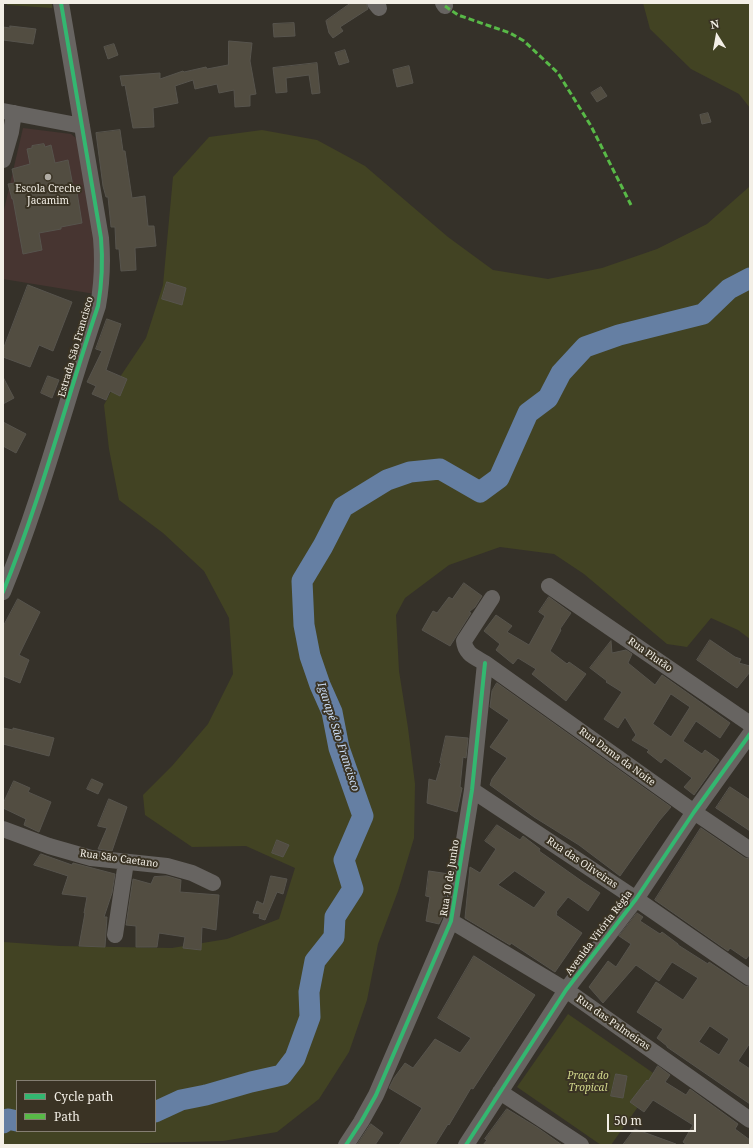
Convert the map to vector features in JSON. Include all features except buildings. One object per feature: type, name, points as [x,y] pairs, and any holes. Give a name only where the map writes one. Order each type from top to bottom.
[{"type":"street","name":"Estrada São Francisco","points":[[3,592],[40,491],[98,306],[102,284],[103,262],[101,238],[61,3]]},
{"type":"street","points":[[3,160],[11,132],[9,112],[82,126]]},
{"type":"street","name":"Rua Plutão","points":[[549,586],[750,724]]},
{"type":"street","points":[[486,663],[468,652],[465,648],[464,641],[492,598]]},
{"type":"street","name":"Rua 10 de Junho","points":[[346,1145],[376,1095],[451,922],[472,790],[486,663]]},
{"type":"street","name":"Rua Dama da Noite","points":[[486,663],[694,812],[750,850]]},
{"type":"street","name":"Avenida Vitória Régia","points":[[466,1145],[566,990],[636,899],[694,812],[750,734]]},
{"type":"street","name":"Rua das Oliveiras","points":[[472,790],[636,899],[750,978]]},
{"type":"street","name":"Rua São Caetano","points":[[3,829],[49,846],[91,858],[167,866],[192,873],[213,883]]},
{"type":"street","points":[[115,935],[126,862]]},
{"type":"street","name":"Rua das Palmeiras","points":[[451,922],[566,990],[750,1120]]},
{"type":"street","points":[[500,1092],[581,1145]]},
{"type":"shaded area","name":"Escola Creche Jacamim","points":[[23,128],[71,134],[77,139],[102,254],[95,294],[3,279],[3,214]]},
{"type":"green space","points":[[7,3],[52,3],[52,8],[7,5]]},
{"type":"green space","points":[[643,3],[750,3],[750,108],[739,94],[691,69],[650,29]]},
{"type":"green space","points":[[262,130],[317,140],[365,166],[448,237],[493,270],[548,279],[602,268],[657,249],[707,224],[750,185],[750,639],[738,630],[711,618],[687,647],[667,644],[584,574],[554,554],[500,547],[449,565],[405,598],[396,615],[399,671],[415,784],[414,838],[398,891],[378,944],[367,1000],[349,1052],[319,1099],[277,1132],[223,1141],[75,1145],[3,1145],[3,942],[60,946],[172,948],[227,939],[279,919],[295,868],[246,846],[192,847],[145,815],[143,795],[172,766],[208,724],[233,674],[229,618],[204,571],[163,533],[119,500],[109,449],[104,405],[114,386],[146,338],[163,285],[173,177],[209,137]]},
{"type":"green space","name":"Praça do Tropical","points":[[568,1014],[659,1077],[611,1145],[601,1145],[517,1087]]},
{"type":"waterway","name":"Igarapé São Francisco","points":[[156,1112],[181,1100],[282,1075],[295,1058],[310,1017],[309,992],[315,961],[334,937],[335,917],[353,889],[344,860],[363,816],[339,748],[332,712],[320,685],[310,656],[304,625],[302,581],[323,546],[343,507],[387,480],[410,472],[440,469],[480,492],[499,478],[528,413],[548,398],[561,373],[585,347],[619,335],[703,314],[729,289],[750,278]]},
{"type":"waterway","name":"Igarapé São Francisco","points":[[3,1123],[8,1119],[16,1121]]},
{"type":"marked path","points":[[445,6],[458,15],[510,33],[524,41],[558,73],[591,126],[631,205]]},
{"type":"cycle path","points":[[3,592],[17,557],[41,486],[98,306],[100,289],[102,264],[101,238],[61,3]]},
{"type":"cycle path","points":[[346,1145],[376,1095],[451,921],[472,790],[485,663]]},
{"type":"cycle path","points":[[466,1145],[566,990],[636,899],[694,812],[750,734]]},
{"type":"place","name":"Escola Creche Jacamim","points":[[48,177]]}]
